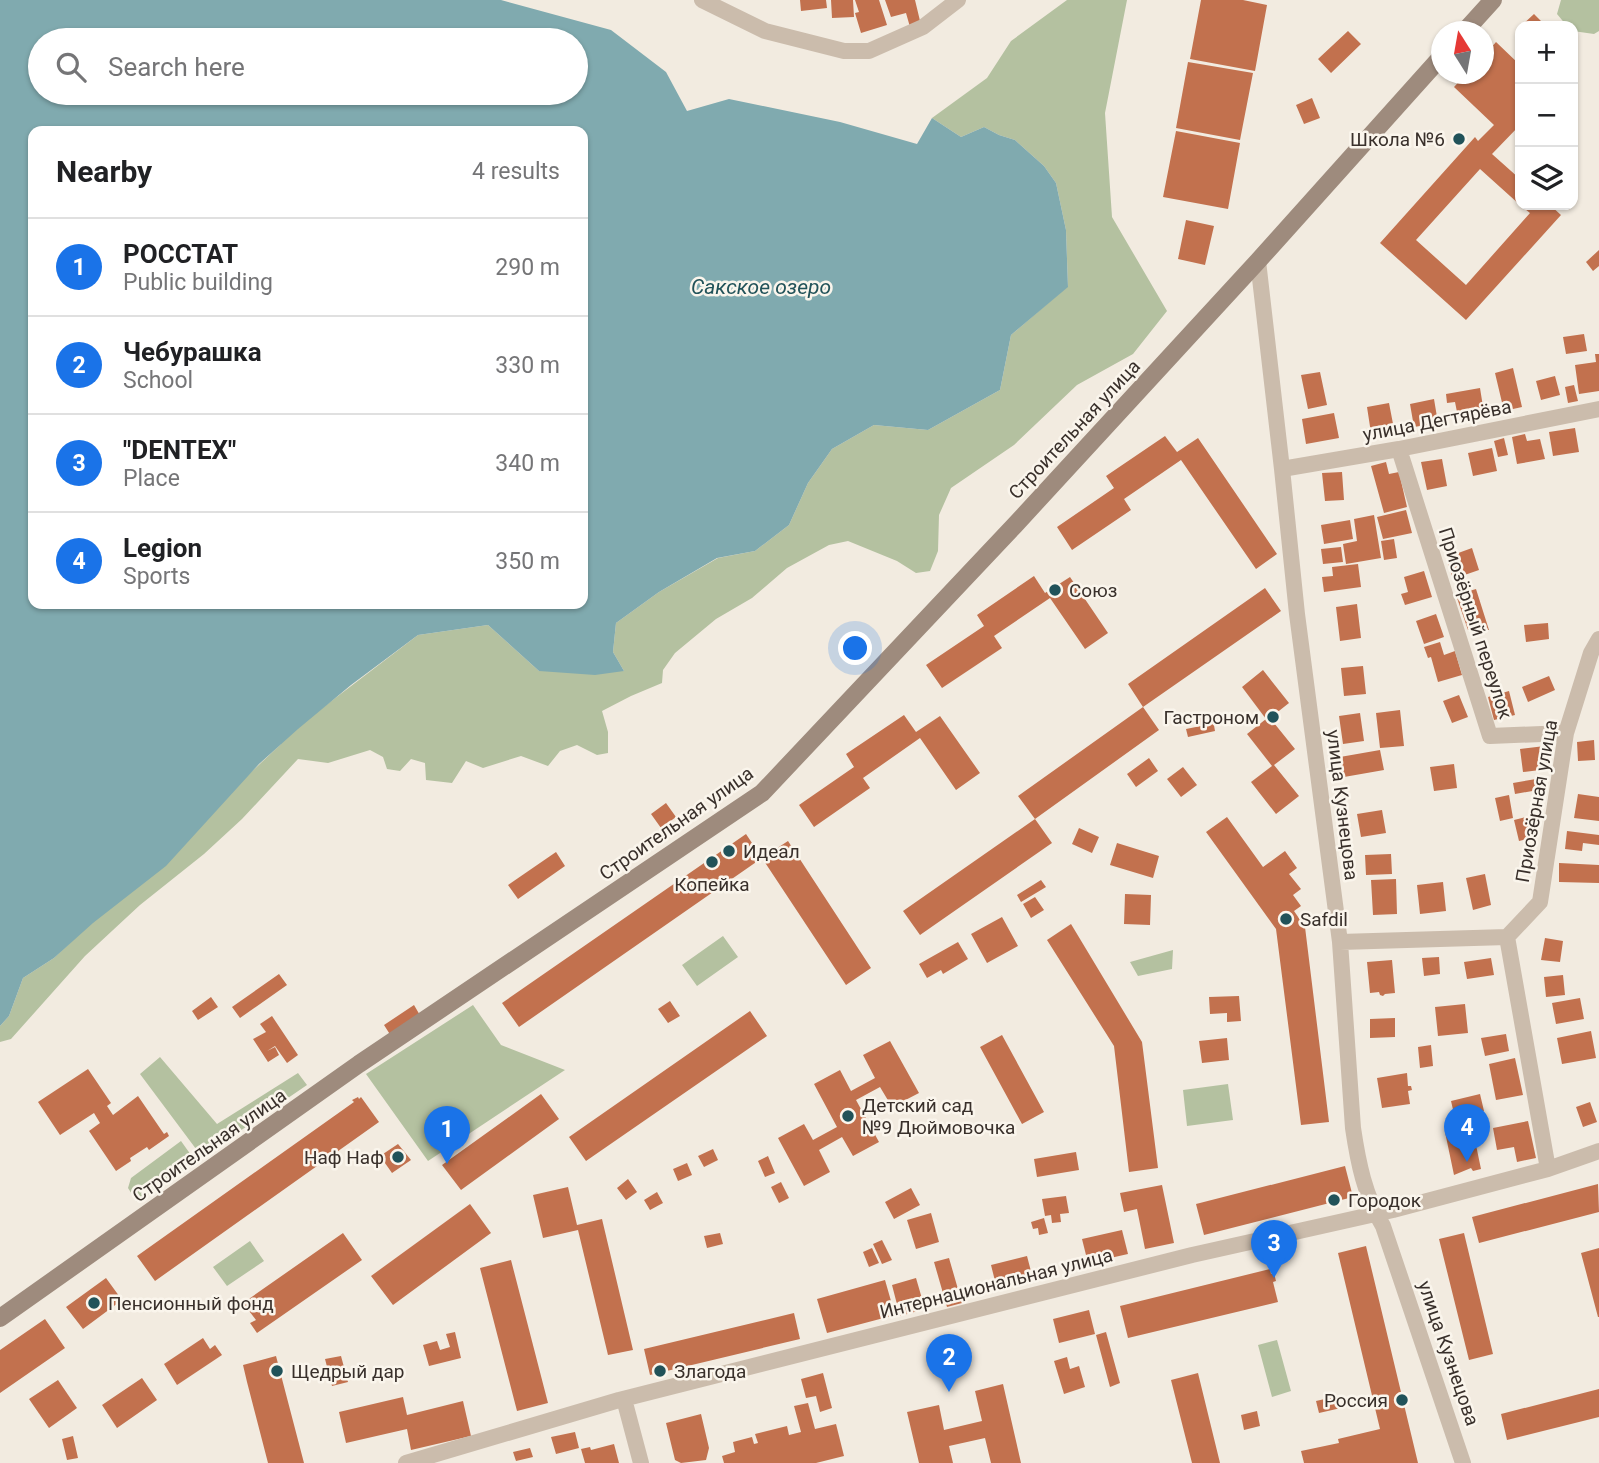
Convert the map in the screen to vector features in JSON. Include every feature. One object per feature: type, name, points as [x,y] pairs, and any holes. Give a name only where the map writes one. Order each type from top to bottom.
[{"type":"street","points":[[710,2],[765,31],[844,51],[869,51],[923,27],[958,0]]},
{"type":"street","points":[[1474,21],[1493,0]]},
{"type":"street","name":"Строительная улица","points":[[0,1318],[359,1064],[762,793],[996,545],[1258,261],[1431,68]]},
{"type":"street","name":"улица Кузнецова","points":[[1258,261],[1297,614],[1340,942],[1357,1156],[1365,1186],[1383,1226],[1463,1463]]},
{"type":"street","name":"улица Дегтярёва","points":[[1282,470],[1599,409]]},
{"type":"street","name":"Приозёрный переулок","points":[[1399,449],[1490,736],[1566,733]]},
{"type":"street","name":"Приозёрная улица","points":[[1507,937],[1540,902],[1566,733],[1591,653],[1599,639]]},
{"type":"street","points":[[1340,942],[1507,937],[1548,1169]]},
{"type":"street","name":"Интернациональная улица","points":[[406,1463],[624,1399],[1098,1278],[1376,1214],[1548,1169],[1599,1151]]},
{"type":"street","points":[[624,1399],[641,1463]]},
{"type":"green space","points":[[1067,0],[1127,0],[1105,113],[1112,217],[1167,311],[1133,354],[1077,385],[1014,445],[951,488],[939,515],[938,551],[930,571],[916,573],[897,561],[848,541],[829,545],[787,568],[752,598],[716,619],[675,653],[663,670],[662,683],[602,711],[608,732],[608,753],[597,755],[577,745],[560,751],[548,766],[521,756],[483,768],[466,761],[452,783],[426,780],[425,763],[411,759],[400,771],[387,769],[383,757],[370,750],[328,763],[298,759],[242,819],[204,854],[140,905],[85,956],[11,1039],[0,1042],[0,1026],[9,1016],[23,978],[54,958],[281,744],[277,684],[317,712],[418,635],[488,625],[539,671],[624,671],[613,652],[616,623],[659,592],[718,558],[755,551],[789,525],[808,483],[832,449],[874,425],[928,430],[1000,390],[1011,335],[1068,286],[1066,230],[1056,183],[1044,166],[1015,140],[984,127],[961,137],[932,118],[987,78],[1011,41]]},
{"type":"green space","points":[[1561,0],[1599,0],[1599,31],[1594,34],[1578,32],[1578,21],[1563,21],[1557,14]]},
{"type":"green space","points":[[723,936],[738,957],[697,986],[682,965]]},
{"type":"green space","points":[[1173,950],[1172,969],[1138,976],[1130,962]]},
{"type":"green space","points":[[473,1005],[501,1045],[565,1070],[428,1161],[366,1074]]},
{"type":"green space","points":[[160,1057],[217,1124],[298,1073],[307,1085],[202,1157],[140,1074]]},
{"type":"green space","points":[[1228,1084],[1233,1120],[1187,1126],[1183,1090]]},
{"type":"green space","points":[[181,1141],[196,1162],[137,1202],[128,1188],[131,1178]]},
{"type":"green space","points":[[250,1241],[264,1261],[227,1286],[213,1267]]},
{"type":"green space","points":[[1277,1340],[1291,1391],[1272,1397],[1258,1345]]},
{"type":"water","name":"Сакское озеро","points":[[0,0],[501,0],[611,30],[666,72],[687,111],[729,99],[840,122],[917,144],[932,118],[961,137],[984,127],[1015,140],[1044,166],[1056,183],[1066,230],[1068,287],[1011,335],[1000,390],[928,430],[874,425],[832,449],[808,483],[789,525],[755,551],[717,558],[659,592],[616,623],[613,652],[624,671],[595,675],[539,671],[488,625],[418,635],[351,685],[259,764],[166,866],[93,923],[54,958],[23,978],[9,1016],[0,1026]]},
{"type":"building","points":[[800,0],[826,0],[827,8],[801,11]]},
{"type":"building","points":[[831,0],[853,0],[854,17],[832,18]]},
{"type":"building","points":[[855,0],[879,0],[887,25],[861,33],[855,13],[859,12]]},
{"type":"building","points":[[885,0],[915,0],[921,25],[910,27],[906,13],[891,17]]},
{"type":"building","points":[[1201,0],[1243,0],[1267,5],[1255,71],[1190,59]]},
{"type":"building","points":[[1534,14],[1541,21],[1526,21]]},
{"type":"building","points":[[1348,31],[1361,44],[1331,73],[1318,59]]},
{"type":"building","points":[[1496,42],[1515,60],[1515,130],[1492,154],[1515,175],[1515,200],[1480,169],[1416,240],[1466,285],[1530,213],[1526,210],[1556,210],[1561,215],[1466,320],[1380,243],[1475,137],[1478,141],[1494,125],[1454,87],[1457,84],[1494,84]]},
{"type":"building","points":[[1188,62],[1253,73],[1240,140],[1176,128]]},
{"type":"building","points":[[1312,98],[1320,118],[1304,124],[1296,105]]},
{"type":"building","points":[[1176,131],[1240,143],[1228,209],[1163,197]]},
{"type":"building","points":[[1186,220],[1214,226],[1205,265],[1178,259]]},
{"type":"building","points":[[1599,250],[1599,266],[1593,271],[1586,262]]},
{"type":"building","points":[[1584,334],[1587,351],[1566,354],[1563,337]]},
{"type":"building","points":[[1595,354],[1599,354],[1599,391],[1579,394],[1575,365],[1596,362]]},
{"type":"building","points":[[1513,368],[1522,407],[1504,411],[1495,373]]},
{"type":"building","points":[[1320,372],[1327,405],[1308,409],[1301,375]]},
{"type":"building","points":[[1555,376],[1560,395],[1541,400],[1536,381]]},
{"type":"building","points":[[1574,385],[1578,401],[1568,403],[1565,387]]},
{"type":"building","points":[[1480,388],[1484,413],[1458,417],[1455,402],[1447,403],[1446,394]]},
{"type":"building","points":[[1434,399],[1438,423],[1414,427],[1410,404]]},
{"type":"building","points":[[1389,403],[1394,429],[1371,433],[1367,407]]},
{"type":"building","points":[[1334,413],[1339,438],[1306,444],[1302,419]]},
{"type":"building","points":[[1575,428],[1579,452],[1553,456],[1549,432]]},
{"type":"building","points":[[1525,434],[1527,441],[1540,439],[1545,459],[1517,464],[1512,437]]},
{"type":"building","points":[[1165,436],[1177,452],[1198,438],[1277,554],[1256,569],[1181,460],[1124,499],[1131,510],[1072,550],[1057,527],[1114,488],[1106,476]]},
{"type":"building","points":[[1504,438],[1508,455],[1498,457],[1494,441]]},
{"type":"building","points":[[1492,448],[1497,471],[1473,476],[1468,453]]},
{"type":"building","points":[[1442,459],[1447,486],[1427,490],[1421,462]]},
{"type":"building","points":[[1386,462],[1389,474],[1399,472],[1407,507],[1384,513],[1371,466]]},
{"type":"building","points":[[1342,472],[1344,500],[1325,501],[1322,473]]},
{"type":"building","points":[[1406,510],[1412,533],[1383,539],[1377,517]]},
{"type":"building","points":[[1374,515],[1381,558],[1346,564],[1343,544],[1357,541],[1354,519]]},
{"type":"building","points":[[1350,520],[1353,539],[1324,544],[1321,525]]},
{"type":"building","points":[[1394,539],[1397,558],[1384,560],[1381,541]]},
{"type":"building","points":[[1341,547],[1343,562],[1323,564],[1321,549]]},
{"type":"building","points":[[1472,548],[1479,570],[1453,579],[1448,564],[1452,563],[1450,556]]},
{"type":"building","points":[[1358,564],[1361,587],[1324,592],[1322,577],[1333,576],[1332,567]]},
{"type":"building","points":[[1424,571],[1432,597],[1405,605],[1401,594],[1408,592],[1404,577]]},
{"type":"building","points":[[1034,576],[1045,593],[1070,577],[1108,633],[1085,649],[1050,598],[994,636],[1002,648],[942,688],[926,665],[984,626],[977,615]]},
{"type":"building","points":[[1265,588],[1281,611],[1143,707],[1128,684]]},
{"type":"building","points":[[1476,589],[1489,630],[1468,630],[1456,595]]},
{"type":"building","points":[[1357,604],[1361,638],[1340,641],[1336,607]]},
{"type":"building","points":[[1436,614],[1444,637],[1424,644],[1416,621]]},
{"type":"building","points":[[1548,623],[1549,639],[1526,642],[1524,625]]},
{"type":"building","points":[[1440,642],[1444,655],[1455,651],[1462,675],[1438,682],[1431,657],[1428,658],[1424,647]]},
{"type":"building","points":[[1363,666],[1366,694],[1344,696],[1341,668]]},
{"type":"building","points":[[1263,670],[1289,703],[1270,718],[1295,749],[1274,765],[1299,796],[1276,814],[1251,782],[1272,766],[1247,734],[1266,719],[1242,687]]},
{"type":"building","points":[[1549,676],[1555,690],[1528,702],[1522,687]]},
{"type":"building","points":[[1509,691],[1515,715],[1494,720],[1488,697]]},
{"type":"building","points":[[1459,695],[1468,717],[1452,723],[1443,701]]},
{"type":"building","points":[[1143,707],[1159,730],[1035,819],[1018,796]]},
{"type":"building","points":[[1400,710],[1404,746],[1380,748],[1376,713]]},
{"type":"building","points":[[1360,713],[1364,741],[1343,744],[1339,716]]},
{"type":"building","points":[[1212,714],[1215,731],[1188,737],[1186,729],[1201,726],[1199,717]]},
{"type":"building","points":[[904,715],[916,732],[940,716],[980,773],[956,790],[920,738],[863,778],[870,788],[814,827],[799,805],[854,767],[846,754]]},
{"type":"building","points":[[1594,740],[1595,760],[1578,761],[1577,742]]},
{"type":"building","points":[[1545,746],[1548,769],[1523,772],[1520,749]]},
{"type":"building","points":[[1380,750],[1384,770],[1344,777],[1340,757]]},
{"type":"building","points":[[1149,758],[1158,771],[1136,787],[1127,774]]},
{"type":"building","points":[[1454,764],[1457,788],[1434,791],[1430,767]]},
{"type":"building","points":[[1183,767],[1197,785],[1181,797],[1167,779]]},
{"type":"building","points":[[1536,779],[1538,790],[1515,794],[1513,783]]},
{"type":"building","points":[[1578,794],[1599,797],[1599,821],[1574,818]]},
{"type":"building","points":[[1509,795],[1513,818],[1500,821],[1495,798]]},
{"type":"building","points":[[666,803],[676,817],[661,828],[651,814]]},
{"type":"building","points":[[1382,810],[1386,833],[1361,837],[1357,814]]},
{"type":"building","points":[[1534,815],[1539,836],[1519,841],[1514,820]]},
{"type":"building","points":[[1227,817],[1263,867],[1285,851],[1297,868],[1289,874],[1301,889],[1293,895],[1301,906],[1294,911],[1305,927],[1329,1122],[1301,1125],[1276,929],[1206,832]]},
{"type":"building","points":[[1035,819],[1052,843],[920,935],[903,911]]},
{"type":"building","points":[[1079,828],[1099,837],[1092,853],[1072,844]]},
{"type":"building","points":[[1567,831],[1599,835],[1599,845],[1583,843],[1582,851],[1565,849]]},
{"type":"building","points":[[746,834],[762,858],[519,1027],[502,1003]]},
{"type":"building","points":[[788,841],[871,968],[846,985],[762,858]]},
{"type":"building","points":[[1117,843],[1159,856],[1153,878],[1110,865]]},
{"type":"building","points":[[556,852],[565,866],[518,899],[508,885]]},
{"type":"building","points":[[1391,854],[1392,874],[1366,875],[1365,855]]},
{"type":"building","points":[[1559,863],[1599,865],[1599,883],[1559,882]]},
{"type":"building","points":[[1485,874],[1491,905],[1473,910],[1466,878]]},
{"type":"building","points":[[1396,879],[1397,914],[1373,915],[1371,880]]},
{"type":"building","points":[[1041,880],[1046,887],[1021,902],[1017,895]]},
{"type":"building","points":[[1443,882],[1446,911],[1420,914],[1417,885]]},
{"type":"building","points":[[1125,894],[1151,895],[1150,925],[1124,924]]},
{"type":"building","points":[[1035,897],[1044,910],[1031,918],[1023,904]]},
{"type":"building","points":[[1002,917],[1018,946],[987,963],[971,934]]},
{"type":"building","points":[[1071,924],[1142,1042],[1158,1168],[1129,1172],[1114,1046],[1047,940]]},
{"type":"building","points":[[1545,938],[1563,941],[1560,962],[1541,960]]},
{"type":"building","points":[[958,942],[968,959],[943,974],[941,970],[927,978],[919,964]]},
{"type":"building","points":[[1439,957],[1440,974],[1424,976],[1422,958]]},
{"type":"building","points":[[1491,958],[1494,975],[1467,979],[1464,962]]},
{"type":"building","points":[[1392,960],[1395,993],[1383,996],[1379,992],[1370,993],[1367,962]]},
{"type":"building","points":[[279,974],[287,985],[240,1018],[232,1007]]},
{"type":"building","points":[[1563,975],[1565,995],[1546,997],[1544,977]]},
{"type":"building","points":[[1239,996],[1241,1021],[1227,1022],[1227,1013],[1210,1014],[1209,997]]},
{"type":"building","points":[[211,997],[218,1007],[198,1020],[192,1011]]},
{"type":"building","points":[[1580,998],[1584,1019],[1556,1024],[1552,1003]]},
{"type":"building","points":[[670,1001],[680,1016],[668,1023],[658,1009]]},
{"type":"building","points":[[1465,1004],[1468,1033],[1438,1036],[1435,1007]]},
{"type":"building","points":[[414,1005],[421,1017],[391,1036],[384,1025]]},
{"type":"building","points":[[750,1011],[767,1036],[586,1161],[569,1137]]},
{"type":"building","points":[[272,1016],[298,1055],[287,1063],[275,1046],[267,1051],[275,1047],[279,1055],[268,1062],[253,1039],[266,1032],[260,1024]]},
{"type":"building","points":[[1395,1018],[1395,1037],[1370,1038],[1370,1019]]},
{"type":"building","points":[[1591,1031],[1596,1058],[1562,1064],[1557,1038]]},
{"type":"building","points":[[1506,1034],[1509,1051],[1485,1056],[1481,1038]]},
{"type":"building","points":[[1002,1035],[1044,1112],[1022,1124],[980,1047]]},
{"type":"building","points":[[1227,1038],[1229,1060],[1202,1063],[1199,1041]]},
{"type":"building","name":"Детский сад №9 Дюймовочка","points":[[890,1041],[919,1093],[892,1107],[880,1087],[856,1100],[879,1142],[853,1156],[842,1137],[819,1150],[830,1172],[804,1186],[778,1138],[804,1124],[813,1140],[837,1127],[814,1084],[840,1070],[851,1091],[875,1078],[863,1055]]},
{"type":"building","points":[[1431,1045],[1433,1066],[1420,1068],[1418,1047]]},
{"type":"building","points":[[1515,1058],[1523,1095],[1496,1100],[1489,1064]]},
{"type":"building","points":[[88,1069],[111,1103],[107,1106],[113,1115],[138,1096],[164,1134],[167,1132],[169,1136],[149,1150],[147,1147],[130,1158],[131,1161],[116,1171],[89,1131],[100,1123],[94,1113],[60,1135],[38,1102]]},
{"type":"building","points":[[1407,1073],[1408,1086],[1411,1086],[1412,1090],[1408,1091],[1410,1104],[1382,1108],[1377,1078]]},
{"type":"building","points":[[541,1094],[559,1119],[461,1190],[442,1165]]},
{"type":"building","points":[[1480,1094],[1484,1111],[1455,1118],[1451,1101]]},
{"type":"building","points":[[361,1097],[379,1122],[155,1281],[137,1256]]},
{"type":"building","points":[[1590,1102],[1597,1122],[1583,1127],[1576,1107]]},
{"type":"building","points":[[1528,1121],[1536,1158],[1517,1162],[1514,1147],[1497,1150],[1493,1128]]},
{"type":"building","points":[[1472,1126],[1481,1169],[1473,1171],[1471,1168],[1454,1175],[1445,1132]]},
{"type":"building","points":[[398,1144],[411,1160],[392,1173],[380,1156]]},
{"type":"building","points":[[713,1149],[718,1160],[704,1167],[698,1156]]},
{"type":"building","points":[[1076,1152],[1079,1170],[1037,1177],[1034,1159]]},
{"type":"building","points":[[768,1156],[775,1173],[765,1177],[758,1161]]},
{"type":"building","points":[[687,1163],[692,1175],[678,1181],[673,1169]]},
{"type":"building","points":[[1345,1166],[1353,1197],[1204,1235],[1196,1204]]},
{"type":"building","points":[[628,1179],[637,1192],[626,1200],[617,1188]]},
{"type":"building","points":[[781,1182],[789,1198],[779,1203],[771,1187]]},
{"type":"building","points":[[1598,1184],[1599,1212],[1479,1243],[1472,1217]]},
{"type":"building","points":[[1162,1185],[1174,1243],[1145,1249],[1137,1209],[1124,1212],[1120,1193]]},
{"type":"building","points":[[568,1187],[577,1225],[602,1219],[633,1350],[608,1355],[578,1230],[543,1238],[533,1195]]},
{"type":"building","points":[[911,1188],[920,1205],[894,1219],[885,1202]]},
{"type":"building","points":[[657,1192],[663,1203],[650,1210],[644,1200]]},
{"type":"building","points":[[1066,1196],[1069,1213],[1060,1214],[1061,1222],[1052,1223],[1051,1215],[1045,1216],[1042,1199]]},
{"type":"building","points":[[470,1204],[491,1233],[393,1305],[371,1276]]},
{"type":"building","points":[[931,1213],[939,1242],[916,1249],[907,1220]]},
{"type":"building","points":[[1044,1218],[1048,1233],[1039,1235],[1038,1228],[1033,1229],[1031,1222]]},
{"type":"building","points":[[1122,1230],[1128,1254],[1088,1263],[1082,1239]]},
{"type":"building","points":[[343,1233],[362,1260],[257,1333],[250,1323],[256,1320],[243,1303]]},
{"type":"building","points":[[720,1233],[723,1244],[707,1248],[704,1236]]},
{"type":"building","points":[[1464,1233],[1493,1354],[1469,1360],[1439,1239]]},
{"type":"building","points":[[882,1240],[892,1260],[882,1264],[873,1244]]},
{"type":"building","points":[[1366,1246],[1418,1463],[1304,1463],[1301,1451],[1339,1443],[1338,1439],[1380,1429],[1338,1253]]},
{"type":"building","points":[[872,1248],[879,1263],[869,1267],[863,1252]]},
{"type":"building","points":[[1599,1248],[1599,1317],[1598,1317],[1581,1253]]},
{"type":"building","points":[[1027,1256],[1033,1279],[997,1289],[991,1265]]},
{"type":"building","points":[[949,1258],[962,1303],[947,1307],[934,1262]]},
{"type":"building","points":[[511,1260],[548,1403],[517,1411],[480,1268]]},
{"type":"building","points":[[1270,1269],[1276,1281],[1273,1282],[1278,1302],[1128,1338],[1120,1306]]},
{"type":"building","name":"Пенсионный фонд","points":[[106,1278],[122,1300],[83,1329],[66,1307]]},
{"type":"building","points":[[916,1278],[925,1309],[900,1316],[892,1285]]},
{"type":"building","points":[[885,1280],[895,1315],[827,1333],[817,1299]]},
{"type":"building","points":[[1089,1310],[1095,1334],[1059,1343],[1053,1319]]},
{"type":"building","points":[[794,1313],[800,1339],[650,1375],[644,1349]]},
{"type":"building","points":[[45,1319],[65,1348],[0,1393],[0,1350]]},
{"type":"building","points":[[455,1332],[461,1358],[429,1366],[423,1345],[437,1341],[440,1350],[450,1347],[446,1334]]},
{"type":"building","points":[[1106,1332],[1120,1383],[1110,1387],[1096,1335]]},
{"type":"building","points":[[203,1338],[210,1349],[215,1345],[222,1355],[177,1385],[164,1364]]},
{"type":"building","points":[[276,1356],[304,1463],[268,1463],[243,1365]]},
{"type":"building","points":[[341,1356],[348,1382],[332,1386],[325,1359]]},
{"type":"building","points":[[1067,1357],[1070,1369],[1079,1366],[1085,1387],[1064,1394],[1054,1361]]},
{"type":"building","points":[[823,1373],[832,1408],[820,1412],[816,1396],[806,1398],[801,1379]]},
{"type":"building","points":[[1198,1373],[1220,1463],[1192,1463],[1171,1380]]},
{"type":"building","points":[[142,1378],[157,1400],[117,1428],[102,1405]]},
{"type":"building","points":[[58,1380],[77,1408],[49,1428],[29,1399]]},
{"type":"building","points":[[1003,1384],[1021,1463],[991,1463],[985,1438],[949,1446],[953,1463],[919,1463],[907,1412],[939,1405],[944,1430],[982,1421],[975,1391]]},
{"type":"building","points":[[1599,1389],[1599,1417],[1507,1440],[1501,1414]]},
{"type":"building","points":[[1338,1396],[1341,1408],[1319,1413],[1316,1401]]},
{"type":"building","points":[[403,1397],[407,1415],[463,1401],[471,1436],[411,1450],[407,1429],[346,1443],[339,1412]]},
{"type":"building","points":[[808,1403],[815,1429],[836,1424],[844,1456],[816,1463],[724,1463],[722,1456],[735,1452],[733,1442],[752,1437],[754,1444],[758,1443],[755,1434],[787,1426],[789,1435],[801,1432],[794,1406]]},
{"type":"building","points":[[1257,1411],[1260,1426],[1244,1430],[1241,1415]]},
{"type":"building","points":[[701,1414],[709,1448],[706,1460],[681,1463],[675,1460],[666,1423]]},
{"type":"building","points":[[575,1432],[579,1448],[556,1454],[551,1437]]},
{"type":"building","points":[[73,1436],[78,1458],[67,1460],[62,1439]]},
{"type":"building","points":[[614,1444],[619,1463],[585,1463],[581,1449],[590,1447],[591,1450]]},
{"type":"building","points":[[530,1448],[533,1457],[516,1461],[513,1452]]},
{"type":"place","name":"Школа №6","points":[[1459,139]]},
{"type":"place","name":"Союз","points":[[1055,590]]},
{"type":"place","name":"Гастроном","points":[[1273,717]]},
{"type":"place","name":"Идеал","points":[[729,851]]},
{"type":"place","name":"Копейка","points":[[712,862]]},
{"type":"place","name":"Safdil","points":[[1286,919]]},
{"type":"place","name":"Детский сад №9 Дюймовочка","points":[[848,1116]]},
{"type":"place","name":"Наф Наф","points":[[398,1157]]},
{"type":"place","name":"Legion","points":[[1467,1162]]},
{"type":"place","name":"РОССТАТ","points":[[447,1164]]},
{"type":"place","name":"Городок","points":[[1334,1200]]},
{"type":"place","name":"\"DENTEX\"","points":[[1274,1278]]},
{"type":"place","name":"Пенсионный фонд","points":[[94,1303]]},
{"type":"place","name":"Щедрый дар","points":[[277,1371]]},
{"type":"place","name":"Злагода","points":[[660,1371]]},
{"type":"place","name":"Чебурашка","points":[[949,1392]]},
{"type":"place","name":"Россия","points":[[1402,1400]]}]
